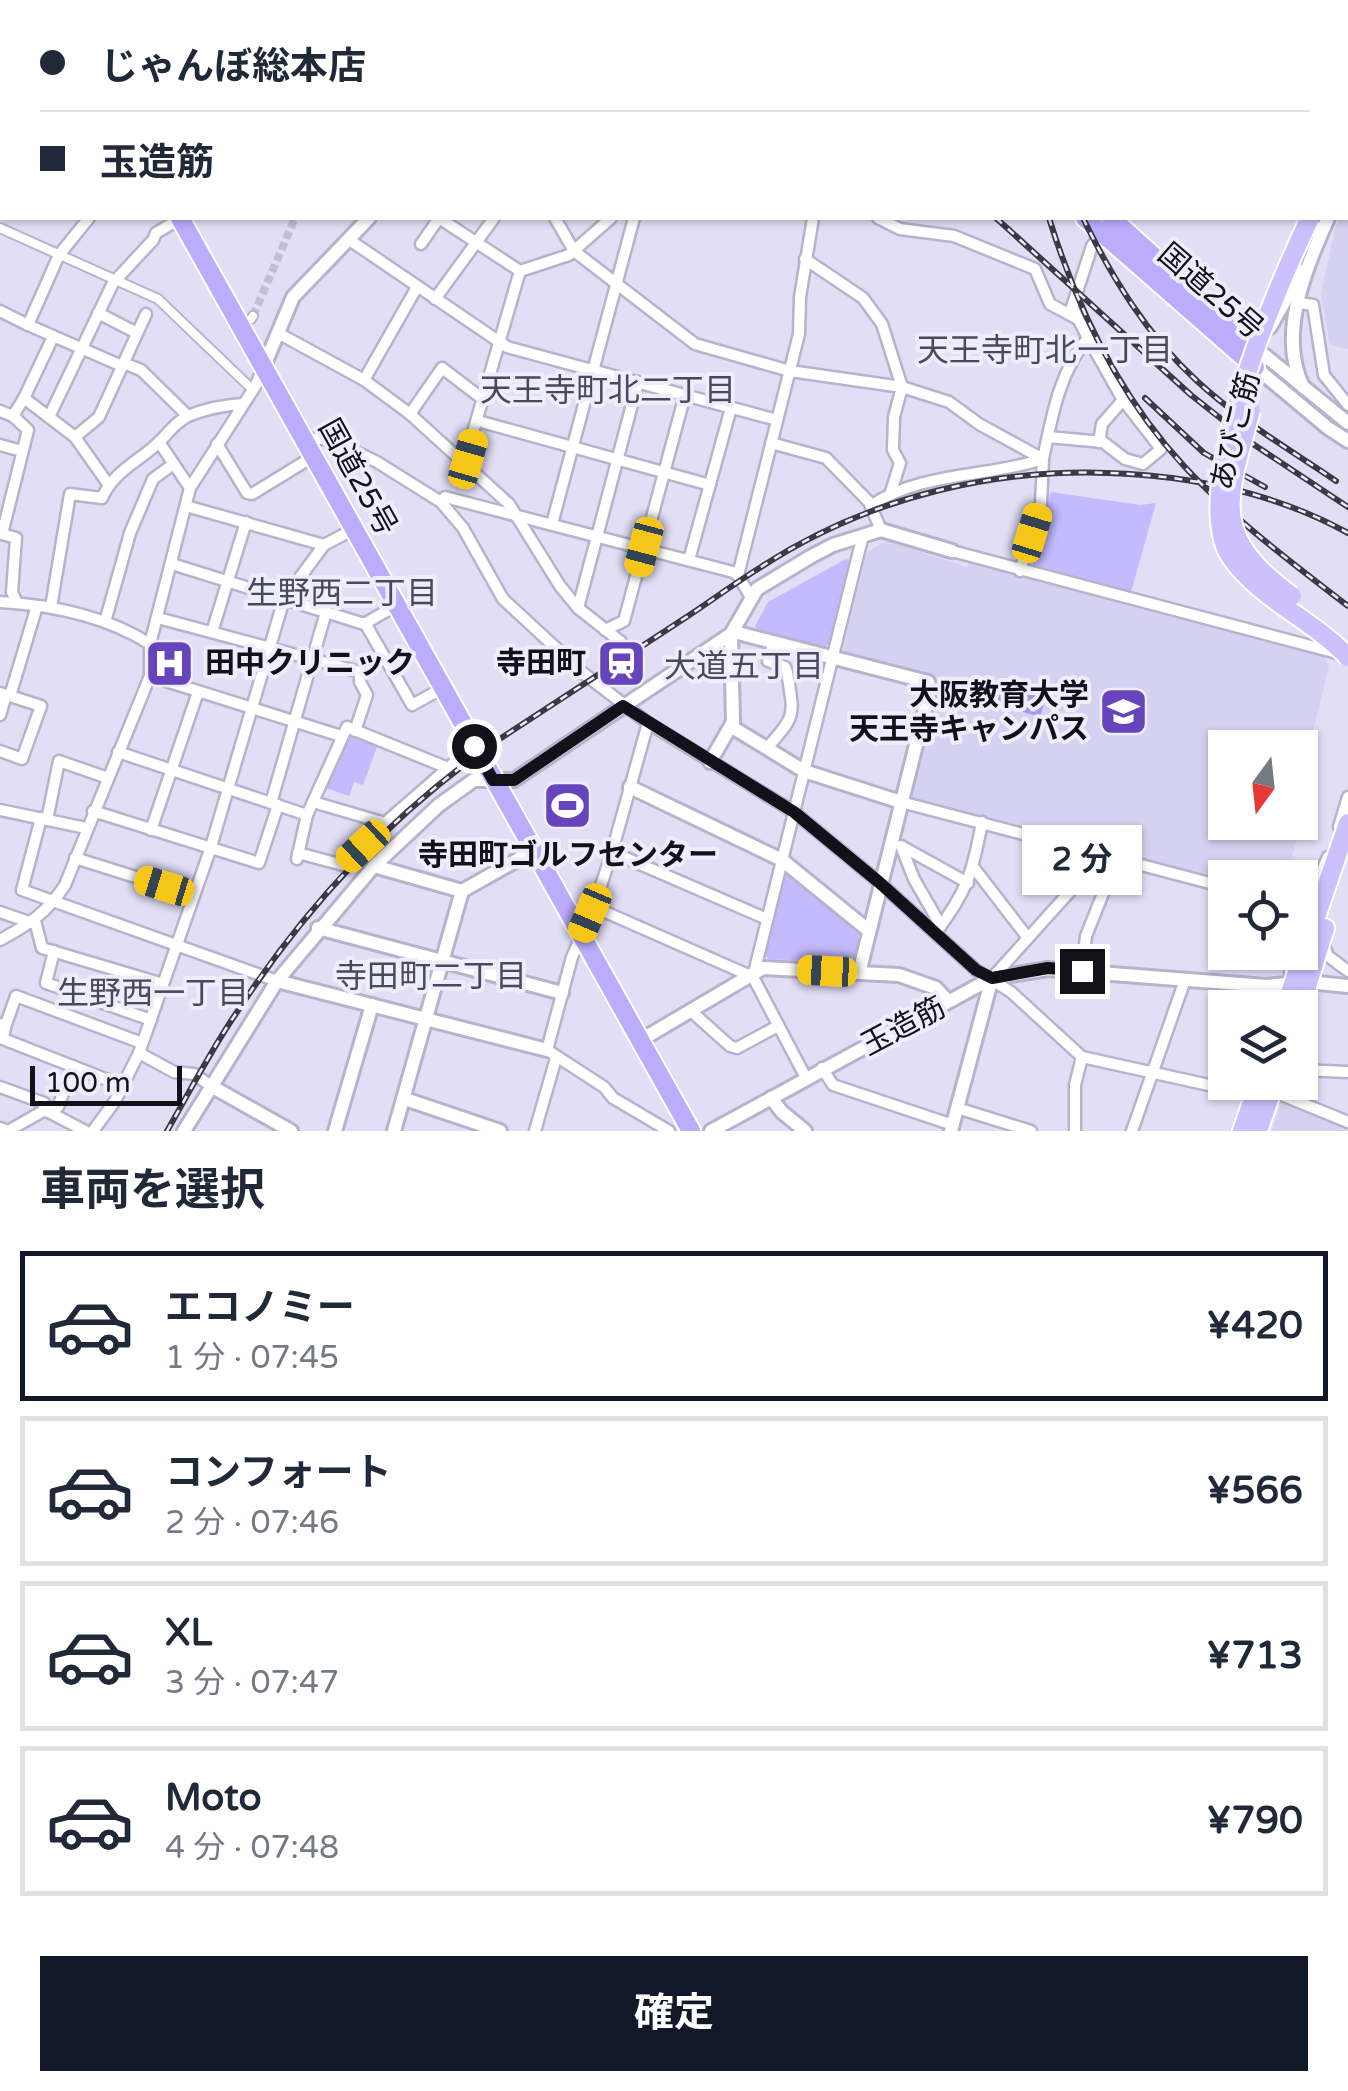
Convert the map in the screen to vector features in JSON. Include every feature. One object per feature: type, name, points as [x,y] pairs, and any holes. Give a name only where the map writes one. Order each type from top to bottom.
[{"type":"highway","name":"国道25号","points":[[181,220],[691,1131]]},
{"type":"highway","name":"国道25号","points":[[1107,225],[1252,345]]},
{"type":"highway","name":"国道25号","points":[[1107,225],[1256,367]]},
{"type":"main road","name":"あびこ筋","points":[[1307,220],[1253,359],[1220,475],[1218,528],[1229,555],[1250,581],[1329,638],[1348,659]]},
{"type":"main road","name":"あびこ筋","points":[[1324,220],[1295,277],[1262,366],[1228,505],[1231,526],[1240,545],[1258,568],[1348,640]]},
{"type":"main road","points":[[1300,990],[1310,937],[1348,823]]},
{"type":"main road","points":[[1295,990],[1321,940],[1348,859]]},
{"type":"main road","points":[[1242,1131],[1259,1100]]},
{"type":"main road","points":[[1258,1131],[1263,1100]]},
{"type":"street","points":[[28,325],[58,256],[87,220]]},
{"type":"street","points":[[48,417],[115,280],[156,232],[177,220]]},
{"type":"street","points":[[0,940],[33,922],[56,900],[75,858],[150,676],[150,644],[190,488],[252,390],[293,296],[367,220]]},
{"type":"street","points":[[421,244],[438,220]]},
{"type":"street","points":[[442,220],[520,270]]},
{"type":"street","points":[[434,299],[492,220]]},
{"type":"street","points":[[556,220],[574,251],[694,344],[790,371],[902,387],[959,406],[979,424],[1043,459]]},
{"type":"street","points":[[520,270],[574,251],[609,220]]},
{"type":"street","points":[[552,524],[633,220]]},
{"type":"street","points":[[738,575],[799,334],[813,220]]},
{"type":"street","points":[[1307,220],[1252,345],[1256,367],[1348,441]]},
{"type":"street","points":[[1303,387],[1293,368],[1290,339],[1324,220]]},
{"type":"street","points":[[896,221],[900,230],[954,236],[1035,269],[1050,304],[1076,318]]},
{"type":"street","points":[[1048,438],[1099,442],[1125,459],[1143,464],[1161,453],[1162,449],[1123,400],[1072,308],[1092,246],[1107,225]]},
{"type":"street","points":[[0,228],[158,298],[252,390]]},
{"type":"street","points":[[348,238],[499,343],[777,420]]},
{"type":"street","points":[[1252,345],[1273,324],[1315,247]]},
{"type":"street","points":[[805,259],[864,298],[882,324],[902,387],[894,417],[893,450],[900,463],[890,495]]},
{"type":"street","points":[[464,463],[520,270]]},
{"type":"street","points":[[364,380],[417,287]]},
{"type":"street","points":[[1299,303],[1313,306],[1324,375],[1348,405]]},
{"type":"street","points":[[0,311],[52,337],[141,370],[188,416]]},
{"type":"street","points":[[98,314],[137,333]]},
{"type":"street","points":[[75,437],[99,417],[146,314]]},
{"type":"street","points":[[278,333],[364,380],[410,414],[509,504],[578,608],[621,642]]},
{"type":"street","points":[[13,416],[52,337]]},
{"type":"street","points":[[1020,571],[1041,503],[1043,459],[1062,380],[1088,338]]},
{"type":"street","points":[[1231,346],[1252,345],[1348,423]]},
{"type":"street","points":[[410,414],[442,368],[484,400]]},
{"type":"street","points":[[578,608],[638,382]]},
{"type":"street","points":[[605,630],[624,621],[685,395]]},
{"type":"street","points":[[24,398],[75,437],[108,484]]},
{"type":"street","points":[[1099,442],[1102,424],[1123,400]]},
{"type":"street","points":[[51,608],[70,494],[102,498],[108,484],[188,416],[243,404]]},
{"type":"street","points":[[690,560],[732,408]]},
{"type":"street","points":[[0,411],[13,416],[28,430],[5,499],[2,534],[16,538],[6,586],[17,603]]},
{"type":"street","points":[[478,420],[710,485]]},
{"type":"street","points":[[217,444],[247,493],[252,494],[310,448],[329,439],[377,462],[441,502],[454,513],[502,600],[623,706],[794,812],[938,929],[976,970],[992,978],[1082,1057],[1208,1079]]},
{"type":"street","points":[[159,442],[190,488]]},
{"type":"street","points":[[771,443],[826,458],[872,505],[880,530]]},
{"type":"street","points":[[0,446],[22,451]]},
{"type":"street","points":[[872,505],[890,495],[958,475],[1043,459]]},
{"type":"street","points":[[105,622],[138,515],[154,479],[172,465]]},
{"type":"street","points":[[441,502],[445,497],[690,560],[738,575],[750,596]]},
{"type":"street","points":[[186,506],[324,544]]},
{"type":"street","points":[[212,632],[246,522]]},
{"type":"street","points":[[93,1131],[123,1086],[141,1048],[210,850],[284,599],[324,544],[354,529]]},
{"type":"street","points":[[710,762],[732,727],[732,633],[750,596],[810,557],[880,530],[1020,571],[1334,651],[1348,659]]},
{"type":"street","points":[[753,976],[863,535]]},
{"type":"street","points":[[172,564],[365,623],[412,706],[442,688]]},
{"type":"street","points":[[0,602],[51,608],[105,622],[150,644]]},
{"type":"street","points":[[365,623],[397,605]]},
{"type":"street","points":[[0,716],[37,606]]},
{"type":"street","points":[[94,811],[259,864],[326,612]]},
{"type":"street","points":[[158,618],[360,672],[367,695],[355,730]]},
{"type":"street","points":[[184,1131],[277,980],[374,866],[439,805],[474,780],[514,780],[732,633],[928,682],[930,690],[901,802],[896,843],[880,883],[858,973]]},
{"type":"street","points":[[767,748],[794,712],[785,667],[768,661],[774,642]]},
{"type":"street","points":[[150,676],[341,736]]},
{"type":"street","points":[[151,830],[198,692]]},
{"type":"street","points":[[0,751],[22,759],[41,706],[5,695]]},
{"type":"street","points":[[535,1131],[562,992],[612,852],[648,723]]},
{"type":"street","points":[[732,727],[804,771],[901,802],[1208,883]]},
{"type":"street","points":[[448,768],[347,728],[306,815],[297,856],[342,865],[474,746]]},
{"type":"street","points":[[118,752],[306,815]]},
{"type":"street","points":[[108,778],[60,761],[22,890],[277,980],[552,1054],[604,1087],[613,1098],[669,1131]]},
{"type":"street","points":[[630,788],[782,860],[868,930]]},
{"type":"street","points":[[1318,876],[1330,853],[1348,797]]},
{"type":"street","points":[[314,802],[386,823]]},
{"type":"street","points":[[0,810],[86,828]]},
{"type":"street","points":[[938,929],[960,902],[968,883],[982,822]]},
{"type":"street","points":[[896,843],[968,883]]},
{"type":"street","points":[[896,843],[938,929]]},
{"type":"street","points":[[394,1131],[462,891],[533,851]]},
{"type":"street","points":[[612,852],[767,918]]},
{"type":"street","points":[[822,1068],[833,1084],[952,1128],[992,978],[1102,856]]},
{"type":"street","points":[[75,858],[193,895]]},
{"type":"street","points":[[374,866],[462,891]]},
{"type":"street","points":[[974,868],[1028,938]]},
{"type":"street","points":[[1082,879],[1106,886],[1086,936],[1082,971]]},
{"type":"street","points":[[594,907],[753,976],[806,1078]]},
{"type":"street","points":[[0,912],[33,922]]},
{"type":"street","points":[[33,922],[42,948],[163,984]]},
{"type":"street","points":[[318,928],[562,992]]},
{"type":"street","points":[[1321,940],[1328,956],[1348,971]]},
{"type":"street","points":[[54,950],[46,983],[151,1020]]},
{"type":"street","points":[[641,1040],[763,968],[899,975],[936,988],[948,1001]]},
{"type":"street","name":"玉造筋","points":[[710,1131],[992,978],[1048,968],[1266,986],[1300,982],[1348,986]]},
{"type":"street","points":[[1295,970],[1300,982]]},
{"type":"street","points":[[1132,1131],[1185,980]]},
{"type":"street","points":[[123,1086],[3,1039],[3,1026],[16,996],[141,1048],[174,1072],[194,1074],[288,1130]]},
{"type":"street","points":[[336,1131],[372,1005]]},
{"type":"street","points":[[692,1012],[737,1048],[778,1026]]},
{"type":"street","points":[[1075,1131],[1075,1085],[1082,1057]]},
{"type":"street","points":[[0,1128],[8,1131],[58,1107],[73,1066]]},
{"type":"street","points":[[1318,1071],[1348,1072]]},
{"type":"street","points":[[0,1088],[44,1103],[50,1113],[50,1131]]},
{"type":"street","points":[[770,1098],[805,1131]]},
{"type":"street","points":[[405,1099],[500,1131]]},
{"type":"street","points":[[1294,1100],[1348,1122]]},
{"type":"street","points":[[957,1108],[1032,1131]]},
{"type":"street","points":[[50,1113],[84,1131]]},
{"type":"shaded area","points":[[1339,220],[1348,220],[1348,349],[1330,345],[1321,294]]},
{"type":"shaded area","points":[[1051,492],[1140,505],[1156,503],[1131,592],[1032,566]]},
{"type":"shaded area","name":"大阪教育大学 天王寺キャンパス","points":[[882,543],[1322,653],[1329,666],[1313,730],[1208,730],[1208,840],[1297,840],[1291,860],[1208,860],[1208,877],[909,800],[939,678],[846,653],[843,648],[867,553]]},
{"type":"shaded area","points":[[846,559],[850,562],[830,643],[825,647],[758,631],[755,626],[768,602]]},
{"type":"shaded area","points":[[998,680],[1047,693],[1040,717],[992,703]]},
{"type":"shaded area","points":[[346,733],[378,744],[363,785],[354,782],[349,796],[326,788]]},
{"type":"shaded area","points":[[790,875],[859,932],[855,960],[850,963],[768,959],[765,954],[784,877]]},
{"type":"shaded area","points":[[1285,1103],[1339,1123],[1348,1131],[1272,1131],[1280,1106]]},
{"type":"tunnel","points":[[253,316],[294,220]]},
{"type":"railway","points":[[998,220],[1191,395],[1253,444],[1348,507]]},
{"type":"railway","points":[[1050,220],[1073,285],[1103,350],[1161,439],[1242,522],[1348,606]]},
{"type":"railway","points":[[1084,220],[1132,305],[1179,363],[1230,409],[1336,481]]},
{"type":"railway","points":[[1145,398],[1204,453],[1265,487]]},
{"type":"railway","points":[[167,1131],[218,1041],[264,973],[322,899],[386,832],[495,742],[803,542],[846,521],[938,490],[985,481],[1082,472],[1158,476],[1215,485],[1270,499],[1348,533]]},
{"type":"place","name":"田中クリニック","points":[[170,663]]},
{"type":"place","name":"寺田町","points":[[621,663]]},
{"type":"place","name":"大阪教育大学 天王寺キャンパス","points":[[1124,712]]},
{"type":"place","name":"寺田町ゴルフセンター","points":[[568,806]]},
{"type":"district","name":"天王寺町北一丁目","points":[[1045,350]]},
{"type":"district","name":"天王寺町北二丁目","points":[[608,390]]},
{"type":"district","name":"生野西二丁目","points":[[342,593]]},
{"type":"district","name":"大道五丁目","points":[[744,666]]},
{"type":"district","name":"寺田町二丁目","points":[[431,976]]},
{"type":"district","name":"生野西一丁目","points":[[153,993]]},
{"type":"route","points":[[474,746],[493,780],[514,780],[623,706],[794,812],[976,970],[992,978],[1048,968],[1082,971]]}]
